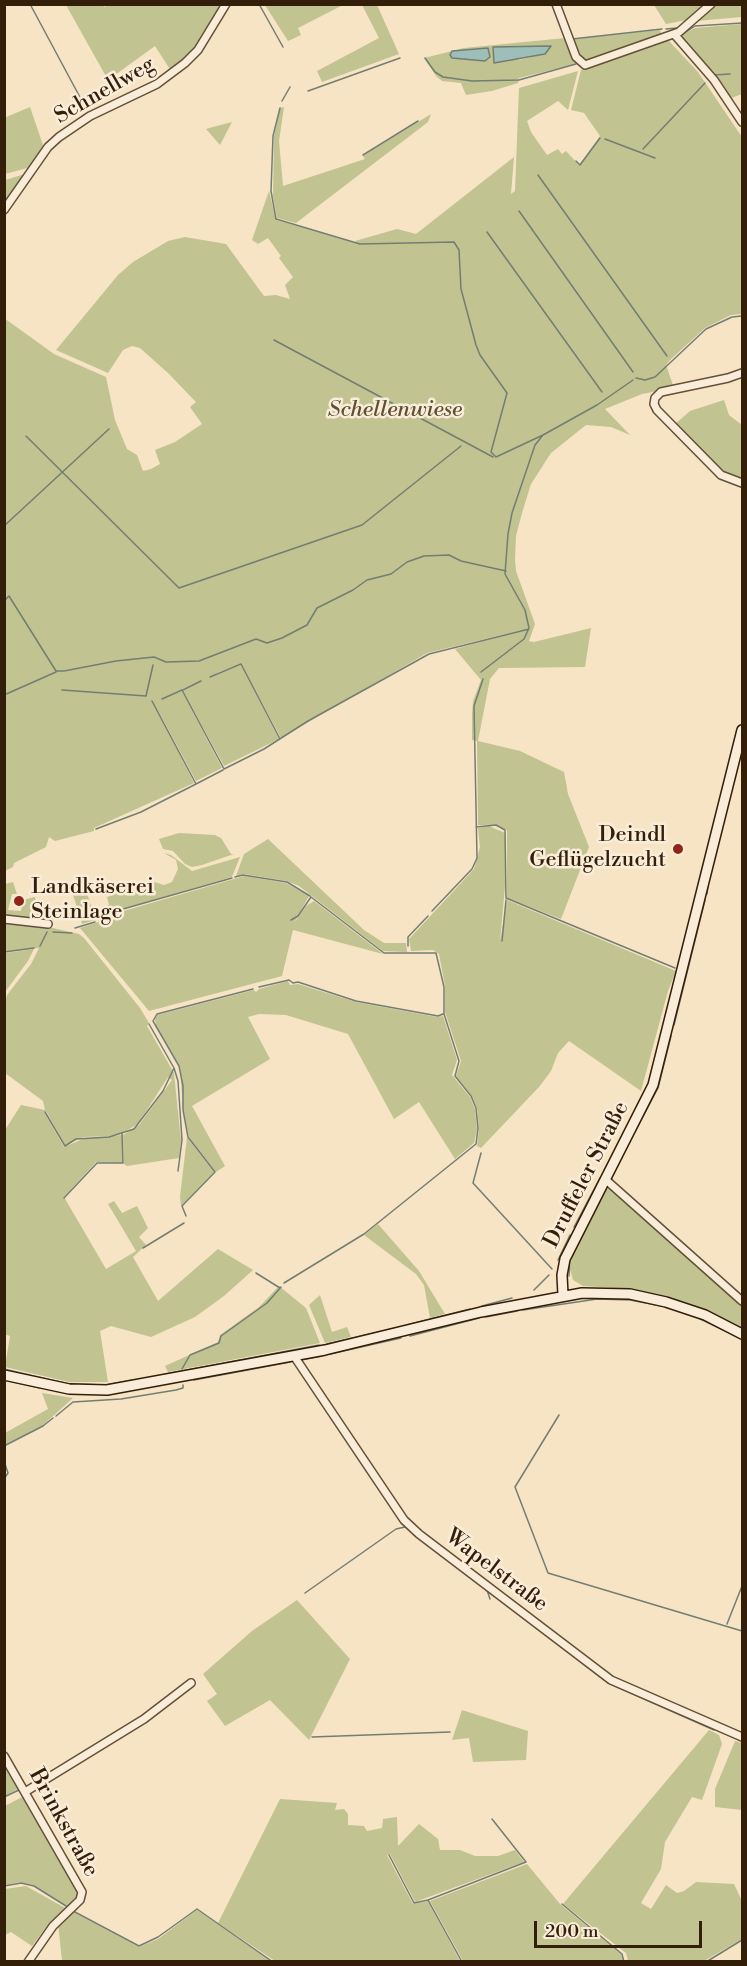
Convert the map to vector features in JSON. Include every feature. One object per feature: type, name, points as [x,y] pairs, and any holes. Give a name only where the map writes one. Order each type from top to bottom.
[{"type":"street","name":"Schnellweg","points":[[4,210],[48,147],[90,116],[157,84],[185,63],[198,50],[226,4]]},
{"type":"street","points":[[556,4],[576,57],[585,65],[674,34],[711,4]]},
{"type":"street","points":[[674,34],[714,80],[742,122]]},
{"type":"street","points":[[742,373],[661,392],[655,398],[654,404],[657,410],[721,475],[742,483]]},
{"type":"street","name":"Druffeler Straße","points":[[563,1295],[562,1275],[565,1259],[649,1096],[656,1077],[742,734]]},
{"type":"street","points":[[4,919],[48,924]]},
{"type":"street","points":[[605,1179],[742,1301]]},
{"type":"street","points":[[4,1375],[69,1389],[107,1390],[294,1356],[563,1295],[607,1293],[650,1298],[705,1315],[742,1334]]},
{"type":"street","name":"Wapelstraße","points":[[294,1356],[404,1520],[419,1534],[611,1680],[742,1737]]},
{"type":"street","points":[[25,1792],[153,1713],[191,1683]]},
{"type":"street","name":"Brinkstraße","points":[[4,1756],[82,1892],[80,1900],[53,1926],[28,1962]]},
{"type":"green space","points":[[110,4],[223,5],[196,48],[171,71],[155,46],[108,80],[66,5],[103,5],[104,7]]},
{"type":"green space","points":[[265,5],[343,5],[298,28],[301,35],[288,41]]},
{"type":"green space","points":[[362,5],[377,5],[399,54],[322,82],[317,71],[379,38]]},
{"type":"green space","points":[[654,5],[706,5],[687,20],[666,24]]},
{"type":"green space","points":[[714,5],[742,5],[742,17],[696,21]]},
{"type":"green space","points":[[742,24],[742,94],[729,99],[713,76],[730,74],[712,75],[681,40],[682,35],[695,28]]},
{"type":"green space","points":[[660,30],[662,35],[585,62],[573,41],[575,39]]},
{"type":"green space","points":[[565,38],[576,64],[519,78],[518,83],[492,91],[466,95],[461,83],[442,81],[424,58],[464,48]],"holes":[[[550,46],[545,54],[519,60],[494,47]]]},
{"type":"green space","name":"Schellenwiese","points":[[668,40],[698,72],[742,137],[742,314],[731,315],[705,328],[670,360],[666,365],[674,388],[642,394],[605,409],[630,435],[611,427],[586,425],[551,453],[531,484],[522,513],[516,536],[515,560],[516,571],[535,624],[529,641],[534,642],[591,628],[585,667],[499,668],[490,679],[478,741],[520,751],[564,772],[568,794],[589,847],[561,919],[507,898],[507,830],[495,825],[478,825],[477,741],[472,740],[472,715],[473,701],[481,680],[455,649],[526,629],[427,653],[281,738],[241,664],[219,672],[209,678],[241,665],[279,739],[224,766],[183,691],[202,681],[162,699],[182,691],[222,768],[196,781],[154,703],[194,783],[94,828],[94,831],[55,841],[49,837],[46,847],[14,863],[13,867],[5,871],[4,318],[54,354],[106,377],[115,420],[127,449],[137,455],[143,471],[151,469],[160,464],[155,450],[175,442],[202,424],[190,407],[196,402],[140,348],[132,346],[123,350],[108,373],[56,350],[118,275],[133,262],[168,241],[185,237],[226,244],[264,296],[276,295],[290,299],[285,285],[293,277],[279,258],[281,256],[268,238],[258,244],[252,240],[269,191],[276,220],[357,243],[355,241],[397,229],[416,234],[514,157],[511,194],[515,191],[519,88],[578,71],[568,110],[558,101],[527,121],[531,132],[547,155],[558,149],[562,154],[566,151],[579,165],[600,136],[584,113],[571,110],[581,70]]},
{"type":"green space","points":[[30,107],[44,148],[31,167],[5,174],[4,118]]},
{"type":"green space","points":[[284,107],[279,141],[283,186],[365,159],[363,156],[431,114],[428,122],[296,223],[277,218],[273,196],[274,136],[280,108]]},
{"type":"green space","points":[[232,122],[220,145],[206,129],[213,127]]},
{"type":"green space","points":[[28,173],[5,205],[5,180]]},
{"type":"green space","points":[[724,400],[729,415],[742,425],[742,479],[721,470],[674,425],[690,411]]},
{"type":"green space","points":[[489,826],[505,833],[506,875],[500,942],[507,900],[676,971],[668,991],[641,1091],[569,1041],[558,1053],[551,1071],[539,1087],[481,1148],[477,1146],[479,1128],[477,1108],[471,1095],[456,1076],[461,1061],[445,1012],[445,986],[439,954],[433,950],[411,951],[409,939],[474,869],[480,847],[478,828]]},
{"type":"green space","points":[[179,833],[215,835],[221,838],[231,854],[234,854],[192,867],[185,864],[173,851],[163,849],[159,839]]},
{"type":"green space","points":[[268,839],[364,930],[384,943],[406,943],[407,952],[383,951],[299,886],[287,881],[244,874],[236,876],[244,854]]},
{"type":"green space","points":[[164,853],[171,855],[192,871],[240,857],[232,877],[101,915],[99,919],[82,924],[71,888],[84,884],[93,912],[109,905],[107,897],[130,889],[136,891],[144,889],[148,880],[164,885],[172,882],[178,869],[176,860]]},
{"type":"green space","points":[[244,876],[286,883],[309,896],[294,923],[306,906],[314,901],[383,954],[293,930],[282,976],[149,1011],[80,928],[101,921],[103,917]]},
{"type":"green space","points":[[13,882],[17,894],[12,894],[8,910],[21,911],[23,900],[35,897],[36,902],[43,901],[44,905],[43,915],[39,919],[5,917],[5,884]]},
{"type":"green space","points":[[5,921],[44,926],[79,934],[84,938],[140,1008],[149,1023],[147,1026],[174,1073],[181,1141],[179,1158],[127,1166],[124,1164],[123,1135],[139,1125],[172,1080],[168,1077],[138,1124],[124,1132],[109,1136],[83,1137],[65,1145],[46,1111],[44,1112],[64,1147],[83,1139],[122,1135],[123,1163],[96,1162],[64,1197],[106,1269],[136,1251],[108,1204],[114,1201],[122,1213],[137,1206],[148,1228],[139,1237],[146,1245],[133,1257],[158,1301],[218,1249],[253,1270],[224,1296],[195,1317],[151,1337],[111,1326],[100,1331],[108,1382],[69,1382],[5,1367],[10,1336],[4,1334],[5,1130],[21,1105],[45,1110],[43,1101],[5,1073],[4,1007],[7,995],[31,964],[39,948],[5,952]]},
{"type":"green space","points":[[34,949],[28,961],[5,992],[5,953]]},
{"type":"green space","points":[[288,981],[290,985],[298,984],[356,1002],[437,1017],[443,1016],[457,1060],[452,1075],[470,1097],[475,1109],[477,1129],[474,1143],[455,1159],[419,1102],[394,1119],[348,1034],[286,1015],[259,1014],[248,1017],[270,1059],[192,1106],[225,1166],[216,1172],[189,1137],[183,1110],[180,1066],[156,1026],[155,1019],[157,1015],[254,990],[256,992],[259,989]]},
{"type":"green space","points":[[187,1137],[214,1172],[181,1206],[180,1197]]},
{"type":"green space","points":[[607,1189],[613,1189],[742,1304],[742,1328],[703,1309],[667,1297],[630,1289],[583,1286],[573,1280],[570,1269],[572,1256]]},
{"type":"green space","points":[[378,1224],[419,1271],[445,1314],[430,1318],[424,1285],[416,1274],[364,1235]]},
{"type":"green space","points":[[279,1286],[306,1308],[320,1343],[168,1372],[165,1366],[218,1342],[220,1335],[259,1307]]},
{"type":"green space","points":[[320,1295],[332,1332],[347,1327],[351,1337],[325,1343],[309,1305]]},
{"type":"green space","points":[[42,1393],[73,1398],[42,1426],[5,1445],[5,1433],[48,1409]]},
{"type":"green space","points":[[297,1600],[350,1659],[309,1740],[270,1700],[225,1726],[207,1701],[217,1694],[203,1674],[252,1631]]},
{"type":"green space","points":[[462,1710],[528,1731],[526,1760],[473,1762],[469,1738],[452,1740]]},
{"type":"green space","points":[[709,1730],[719,1735],[722,1744],[702,1800],[692,1797],[665,1842],[661,1869],[641,1903],[651,1909],[666,1885],[677,1893],[696,1882],[734,1884],[742,1901],[742,1939],[704,1961],[628,1961],[626,1953],[563,1904]]},
{"type":"green space","points":[[735,1741],[742,1743],[742,1810],[715,1807],[715,1789]]},
{"type":"green space","points":[[4,1765],[18,1789],[5,1796],[4,1796]]},
{"type":"green space","points":[[22,1797],[76,1891],[77,1896],[67,1906],[33,1885],[20,1882],[5,1885],[5,1806]]},
{"type":"green space","points":[[280,1799],[337,1803],[335,1810],[344,1809],[348,1814],[348,1825],[364,1826],[367,1831],[382,1828],[383,1819],[397,1817],[398,1846],[419,1824],[438,1839],[440,1850],[460,1850],[475,1856],[498,1856],[515,1850],[524,1862],[415,1902],[390,1854],[387,1855],[413,1904],[428,1901],[460,1961],[275,1961],[218,1923]]},
{"type":"green space","points":[[527,1864],[560,1904],[621,1954],[623,1961],[463,1961],[430,1901]]},
{"type":"green space","points":[[26,1886],[67,1909],[49,1923],[32,1946],[11,1932],[5,1935],[5,1889]]},
{"type":"green space","points":[[197,1910],[272,1961],[62,1961],[58,1923],[71,1911],[139,1947],[158,1939]]},
{"type":"water","points":[[551,46],[545,54],[494,63],[493,47]]},
{"type":"water","points":[[488,48],[490,57],[485,61],[452,58],[450,55],[452,51]]},
{"type":"waterway","points":[[30,4],[82,101],[86,103],[114,84]]},
{"type":"waterway","points":[[259,4],[283,47]]},
{"type":"waterway","points":[[683,34],[695,26],[742,23]]},
{"type":"waterway","points":[[666,29],[677,28]]},
{"type":"waterway","points":[[572,39],[662,29]]},
{"type":"waterway","points":[[308,91],[400,58]]},
{"type":"waterway","points":[[425,58],[435,72],[443,77],[472,81],[519,80],[576,64]]},
{"type":"waterway","points":[[714,75],[730,74]]},
{"type":"waterway","points":[[643,149],[705,83]]},
{"type":"waterway","points":[[282,101],[290,87]]},
{"type":"waterway","points":[[280,108],[273,136],[271,191],[276,219],[360,244],[454,242],[459,250],[461,289],[476,345],[480,355],[507,393],[491,452],[496,457],[543,435]]},
{"type":"waterway","points":[[363,155],[418,121]]},
{"type":"waterway","points":[[576,161],[580,165],[600,138]]},
{"type":"waterway","points":[[605,139],[655,158]]},
{"type":"waterway","points":[[538,175],[667,356]]},
{"type":"waterway","points":[[519,211],[633,372]]},
{"type":"waterway","points":[[487,232],[602,392]]},
{"type":"waterway","points":[[636,378],[645,380],[655,377],[706,329],[732,317],[742,316]]},
{"type":"waterway","points":[[274,340],[493,457]]},
{"type":"waterway","points":[[481,672],[524,639],[529,628],[525,610],[505,574],[512,513],[535,445],[543,435],[597,405],[633,380]]},
{"type":"waterway","points":[[4,526],[109,429]]},
{"type":"waterway","points":[[26,436],[179,588],[362,525],[461,446]]},
{"type":"waterway","points":[[4,601],[9,596],[56,671],[64,671],[116,661],[154,657],[166,662],[199,661],[256,639],[267,643],[307,625],[317,608],[353,590],[367,580],[391,574],[407,562],[424,556],[449,555],[461,561],[506,571]]},
{"type":"waterway","points":[[162,699],[182,690],[224,769],[264,749],[308,721],[429,654],[529,629]]},
{"type":"waterway","points":[[210,677],[241,664],[280,739]]},
{"type":"waterway","points":[[62,690],[146,696],[153,665]]},
{"type":"waterway","points":[[4,695],[56,672]]},
{"type":"waterway","points":[[432,911],[472,869],[477,858],[474,706],[483,679]]},
{"type":"waterway","points":[[183,690],[201,681]]},
{"type":"waterway","points":[[152,701],[196,784],[223,770]]},
{"type":"waterway","points":[[96,829],[141,812],[196,784]]},
{"type":"waterway","points":[[720,837],[725,815]]},
{"type":"waterway","points":[[476,827],[496,825],[505,830],[506,898],[675,968]]},
{"type":"waterway","points":[[710,876],[718,845]]},
{"type":"waterway","points":[[235,877],[243,875],[287,882],[310,896]]},
{"type":"waterway","points":[[99,920],[102,915],[232,878]]},
{"type":"waterway","points":[[707,894],[708,886]]},
{"type":"waterway","points":[[284,1283],[364,1234],[476,1144],[478,1128],[476,1108],[471,1096],[455,1076],[459,1061],[444,1014],[444,987],[436,953],[384,953],[311,897],[298,916],[291,920]]},
{"type":"waterway","points":[[502,941],[506,900]]},
{"type":"waterway","points":[[674,1025],[705,900]]},
{"type":"waterway","points":[[408,946],[408,937],[428,916]]},
{"type":"waterway","points":[[75,928],[95,922]]},
{"type":"waterway","points":[[40,946],[47,932]]},
{"type":"waterway","points":[[53,932],[72,933]]},
{"type":"waterway","points":[[4,952],[34,948]]},
{"type":"waterway","points":[[259,987],[289,980],[356,1001],[438,1016],[443,1014]]},
{"type":"waterway","points":[[186,1216],[182,1206],[215,1172],[188,1137],[179,1066],[153,1021],[157,1014],[253,989]]},
{"type":"waterway","points":[[45,1112],[65,1146],[76,1139],[109,1137],[134,1129],[163,1091],[174,1068],[149,1024]]},
{"type":"waterway","points":[[631,1139],[658,1088],[671,1036]]},
{"type":"waterway","points":[[174,1068],[178,1081],[182,1140],[178,1171]]},
{"type":"waterway","points":[[64,1198],[97,1163],[123,1163],[122,1133]]},
{"type":"waterway","points":[[604,1171],[621,1139]]},
{"type":"waterway","points":[[481,1153],[473,1183],[552,1269]]},
{"type":"waterway","points":[[574,1227],[600,1178]]},
{"type":"waterway","points":[[143,1248],[184,1223]]},
{"type":"waterway","points":[[558,1260],[570,1235]]},
{"type":"waterway","points":[[569,1276],[570,1259]]},
{"type":"waterway","points":[[256,1273],[280,1288]]},
{"type":"waterway","points":[[534,1290],[549,1275]]},
{"type":"waterway","points":[[182,1369],[190,1355],[219,1343],[221,1336],[267,1303],[281,1287]]},
{"type":"waterway","points":[[482,1306],[512,1298]]},
{"type":"waterway","points":[[523,1310],[597,1299],[630,1300],[667,1307]]},
{"type":"waterway","points":[[407,1325],[470,1309]]},
{"type":"waterway","points":[[486,1317],[517,1311]]},
{"type":"waterway","points":[[692,1315],[742,1339]]},
{"type":"waterway","points":[[410,1336],[479,1318]]},
{"type":"waterway","points":[[327,1344],[396,1328]]},
{"type":"waterway","points":[[330,1354],[401,1338]]},
{"type":"waterway","points":[[166,1374],[319,1345]]},
{"type":"waterway","points":[[301,1360],[322,1356]]},
{"type":"waterway","points":[[194,1380],[290,1362]]},
{"type":"waterway","points":[[4,1369],[69,1384],[106,1385],[133,1380]]},
{"type":"waterway","points":[[5,1380],[40,1388]]},
{"type":"waterway","points":[[56,1416],[73,1402],[121,1399],[176,1390],[183,1388],[183,1385]]},
{"type":"waterway","points":[[559,1415],[515,1487],[548,1573],[742,1631]]},
{"type":"waterway","points":[[4,1446],[43,1426],[53,1418]]},
{"type":"waterway","points":[[4,1461],[8,1473],[4,1479]]},
{"type":"waterway","points":[[305,1593],[396,1529],[405,1527],[416,1535]]},
{"type":"waterway","points":[[460,1569],[487,1590],[490,1599]]},
{"type":"waterway","points":[[727,1624],[742,1586]]},
{"type":"waterway","points":[[508,1606],[608,1683],[714,1730]]},
{"type":"waterway","points":[[312,1737],[450,1732]]},
{"type":"waterway","points":[[737,1739],[742,1741]]},
{"type":"waterway","points":[[4,1797],[19,1790]]},
{"type":"waterway","points":[[462,1962],[428,1900],[526,1862],[492,1819]]},
{"type":"waterway","points":[[51,1845],[78,1893]]},
{"type":"waterway","points":[[389,1855],[414,1903],[428,1900]]},
{"type":"waterway","points":[[4,1886],[21,1883],[34,1886],[66,1906]]},
{"type":"waterway","points":[[67,1907],[77,1898]]},
{"type":"waterway","points":[[562,1904],[622,1954],[624,1962]]},
{"type":"waterway","points":[[73,1911],[139,1946],[158,1937],[197,1909],[273,1962]]},
{"type":"waterway","points":[[706,1962],[742,1940]]},
{"type":"place","name":"Deindl Geflügelzucht","points":[[678,849]]},
{"type":"place","name":"Landkäserei Steinlage","points":[[19,901]]}]
